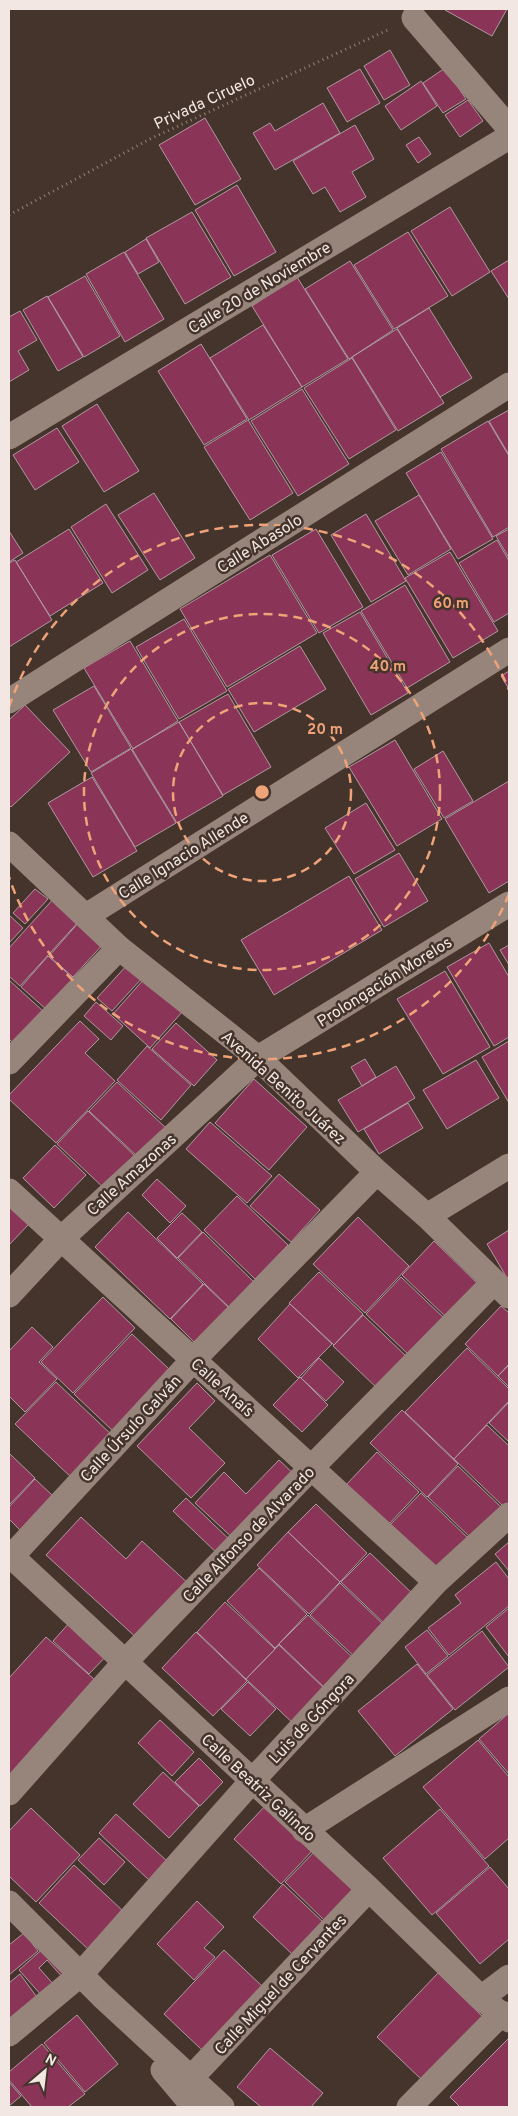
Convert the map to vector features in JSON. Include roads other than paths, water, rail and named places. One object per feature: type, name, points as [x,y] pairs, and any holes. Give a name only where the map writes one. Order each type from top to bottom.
[{"type":"street","points":[[414,18],[509,128]]},
{"type":"street","name":"Calle 20 de Noviembre","points":[[9,438],[509,137]]},
{"type":"street","name":"Calle Abasolo","points":[[9,701],[509,385]]},
{"type":"street","name":"Calle Ignacio Allende","points":[[86,916],[509,650]]},
{"type":"street","name":"Avenida Benito Juárez","points":[[9,844],[119,948],[258,1058],[377,1172],[427,1216],[501,1289]]},
{"type":"street","name":"Prolongación Morelos","points":[[258,1058],[509,904]]},
{"type":"street","points":[[9,1062],[119,948]]},
{"type":"street","name":"Calle Amazonas","points":[[9,1295],[60,1238],[258,1058]]},
{"type":"street","points":[[427,1216],[509,1166]]},
{"type":"street","name":"Calle Úrsulo Galván","points":[[10,1555],[193,1360],[377,1172]]},
{"type":"street","name":"Calle Anaís","points":[[9,1192],[436,1582]]},
{"type":"street","name":"Calle Alfonso de Alvarado","points":[[9,1793],[125,1662],[311,1468],[501,1289]]},
{"type":"street","name":"Luis de Góngora","points":[[9,2034],[81,1974],[252,1781],[436,1582],[509,1515]]},
{"type":"street","name":"Calle Beatriz Galindo","points":[[10,1555],[369,1890],[481,1998],[506,2017]]},
{"type":"street","points":[[304,1830],[509,1699]]},
{"type":"street","name":"Calle Miguel de Cervantes","points":[[192,2078],[369,1890]]},
{"type":"street","points":[[9,1903],[102,1996],[222,2107]]},
{"type":"street","points":[[481,1998],[509,1978]]},
{"type":"street","points":[[102,1996],[194,2107]]},
{"type":"street","points":[[409,2107],[506,2017]]}]
